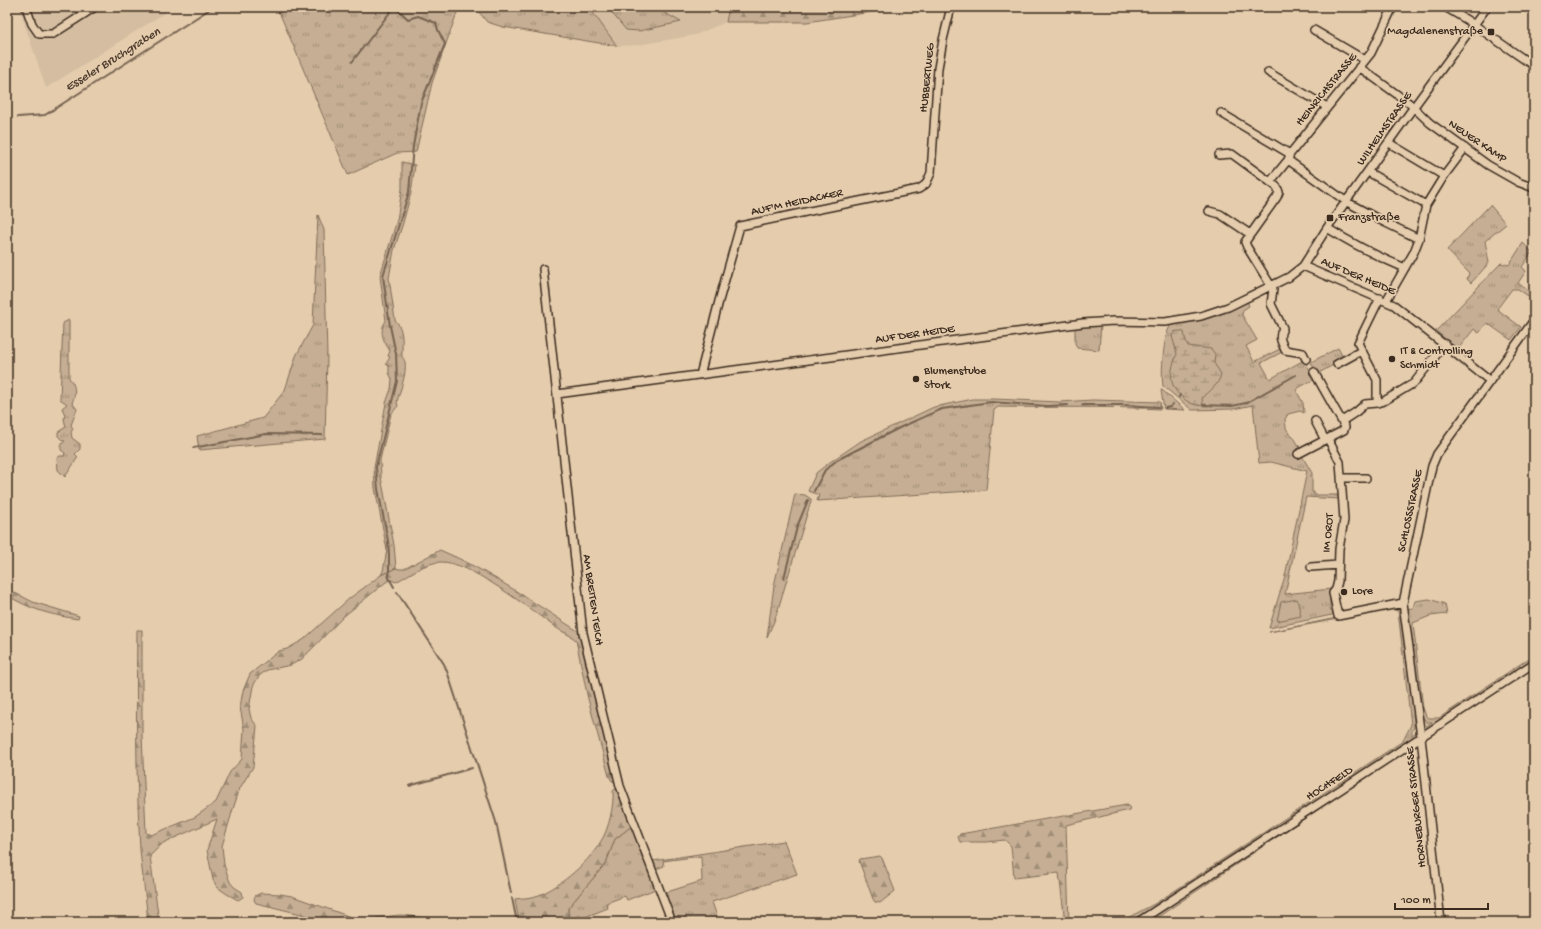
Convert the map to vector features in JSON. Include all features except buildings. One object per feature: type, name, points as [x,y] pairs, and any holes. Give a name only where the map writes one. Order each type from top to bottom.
[{"type":"street","points":[[26,7],[36,30],[39,34],[45,35],[53,34],[95,7]]},
{"type":"street","name":"HUBBERTWEG","points":[[933,151],[938,68],[951,7]]},
{"type":"street","points":[[1445,7],[1534,66]]},
{"type":"street","name":"WILHELMSTRASSE","points":[[1303,266],[1327,228],[1487,7]]},
{"type":"street","name":"HEINRICHSTRASSE","points":[[1270,182],[1327,107],[1371,54],[1390,8]]},
{"type":"street","points":[[1314,30],[1365,60]]},
{"type":"street","name":"NEUER KAMP","points":[[1359,67],[1409,103],[1430,123],[1488,165],[1518,182],[1534,188]]},
{"type":"street","points":[[1268,72],[1327,107]]},
{"type":"street","points":[[1221,113],[1289,157],[1347,202],[1419,239]]},
{"type":"street","points":[[1389,143],[1444,176]]},
{"type":"street","points":[[1377,403],[1376,380],[1358,343],[1383,299],[1405,268],[1419,239],[1426,205],[1444,176],[1465,148]]},
{"type":"street","name":"AUF'M HEIDACKER","points":[[700,374],[740,226],[919,189],[926,184],[931,173],[933,151]]},
{"type":"street","points":[[1219,155],[1232,154],[1277,187],[1279,192],[1277,197],[1245,242],[1246,247],[1273,289],[1271,304],[1283,328],[1280,334],[1285,350],[1303,353],[1306,359]]},
{"type":"street","points":[[1368,172],[1426,205]]},
{"type":"street","points":[[1209,211],[1220,214],[1250,234]]},
{"type":"street","points":[[1327,228],[1354,245],[1405,268]]},
{"type":"street","name":"AUF DER HEIDE","points":[[557,394],[1083,323],[1114,321],[1165,322],[1186,319],[1216,312],[1289,277],[1303,266],[1383,299],[1402,310],[1490,380]]},
{"type":"street","name":"AM BREITEN TEICH","points":[[543,269],[583,633],[620,786],[672,922]]},
{"type":"street","name":"SCHLOSSSTRASSE","points":[[1421,738],[1403,602],[1416,538],[1435,460],[1437,454],[1534,320]]},
{"type":"street","points":[[1342,421],[1365,404],[1384,401],[1414,383],[1445,344]]},
{"type":"street","points":[[1337,364],[1361,351]]},
{"type":"street","points":[[1298,454],[1344,430],[1345,427],[1314,372]]},
{"type":"street","name":"IM OROT","points":[[1315,421],[1340,462],[1344,520],[1338,565],[1338,581],[1334,593],[1338,616],[1403,602]]},
{"type":"street","points":[[1341,478],[1366,478]]},
{"type":"street","name":"IM OROT","points":[[1311,567],[1338,565]]},
{"type":"street","name":"HOCHFELD","points":[[1138,922],[1534,663]]},
{"type":"street","name":"HORNEBURGER STRASSE","points":[[1421,738],[1441,922]]},
{"type":"shaded area","points":[[19,7],[174,7],[46,88]]},
{"type":"shaded area","points":[[589,7],[729,7],[726,22],[695,35],[638,45],[617,46]]},
{"type":"green space","points":[[277,7],[459,7],[432,83],[416,152],[397,153],[348,175]]},
{"type":"green space","points":[[475,7],[589,7],[617,46],[503,27],[487,22]]},
{"type":"green space","points":[[607,7],[654,7],[681,22],[639,31],[626,30]]},
{"type":"green space","points":[[729,7],[904,7],[807,22],[726,22]]},
{"type":"green space","points":[[402,162],[415,165],[411,193],[394,250],[389,278],[395,320],[401,331],[402,356],[405,362],[405,372],[397,402],[398,406],[391,414],[380,460],[381,477],[394,545],[396,568],[381,575],[387,550],[375,488],[374,468],[392,379],[389,373],[389,366],[386,364],[390,357],[388,356],[390,351],[382,333],[382,329],[386,321],[380,276],[397,220],[402,189]]},
{"type":"green space","points":[[1490,205],[1506,224],[1485,241],[1489,263],[1471,283],[1467,279],[1469,273],[1447,250]]},
{"type":"green space","points":[[318,215],[324,230],[327,357],[325,439],[199,450],[197,436],[263,418],[285,390],[296,356],[313,325]]},
{"type":"green space","points":[[1523,243],[1532,252],[1522,267],[1526,271],[1518,283],[1534,295],[1534,300],[1518,289],[1512,289],[1497,309],[1521,327],[1511,340],[1487,323],[1479,333],[1474,329],[1458,349],[1436,331],[1501,263],[1509,265]]},
{"type":"green space","points":[[1247,301],[1249,306],[1243,310],[1242,315],[1257,340],[1246,346],[1254,362],[1282,348],[1284,351],[1261,363],[1270,379],[1304,360],[1315,379],[1298,388],[1297,392],[1303,403],[1304,413],[1300,411],[1288,414],[1285,419],[1286,428],[1293,436],[1304,454],[1302,456],[1312,473],[1312,492],[1314,492],[1314,495],[1338,495],[1339,499],[1306,497],[1285,594],[1331,589],[1330,610],[1334,612],[1332,615],[1269,628],[1285,576],[1307,471],[1271,462],[1259,463],[1253,405],[1233,409],[1192,410],[1163,386],[1162,380],[1164,345],[1171,325],[1216,315]]},
{"type":"green space","points":[[69,320],[69,378],[75,390],[72,403],[77,409],[71,425],[73,429],[71,432],[72,438],[80,444],[80,449],[75,454],[78,457],[65,477],[58,470],[57,458],[64,456],[65,453],[61,450],[61,445],[65,441],[58,436],[58,432],[66,427],[64,419],[65,415],[62,408],[67,404],[60,399],[63,323]]},
{"type":"green space","points":[[1101,324],[1099,350],[1077,348],[1075,343],[1075,326]]},
{"type":"green space","points":[[1174,332],[1184,332],[1188,346],[1211,349],[1215,354],[1214,363],[1221,374],[1216,385],[1202,399],[1203,405],[1195,405],[1185,400],[1181,397],[1173,385],[1171,374],[1177,354],[1172,336]]},
{"type":"green space","points":[[1338,348],[1344,359],[1317,374],[1311,362]]},
{"type":"green space","points":[[1162,390],[1185,410],[1164,409]]},
{"type":"green space","points":[[973,399],[1059,402],[1093,400],[1160,402],[1161,409],[1100,407],[998,407],[994,410],[986,490],[817,501],[819,495],[808,491],[816,473],[861,441],[934,407]]},
{"type":"green space","points":[[795,494],[805,495],[811,499],[811,501],[775,619],[767,637],[774,586]]},
{"type":"green space","points":[[440,550],[459,558],[494,578],[581,633],[616,782],[612,781],[609,776],[588,699],[576,640],[500,588],[467,569],[441,562],[429,564],[396,582],[391,580],[386,582],[344,616],[302,659],[291,665],[267,670],[259,676],[253,686],[249,709],[251,718],[257,726],[253,767],[240,788],[222,846],[224,865],[230,882],[234,887],[242,892],[243,897],[238,900],[227,894],[217,887],[213,880],[207,850],[217,819],[163,843],[150,856],[159,922],[148,922],[141,858],[139,822],[136,685],[137,630],[142,630],[142,735],[146,833],[151,835],[195,817],[216,802],[230,772],[242,759],[244,729],[240,707],[243,691],[250,674],[279,651],[287,649],[303,640],[350,598],[381,575],[396,568],[404,569]]},
{"type":"green space","points":[[7,589],[33,602],[79,616],[78,619],[50,614],[24,605],[7,595]]},
{"type":"green space","points":[[1297,599],[1301,616],[1277,621],[1281,602]]},
{"type":"green space","points":[[1429,599],[1445,604],[1447,614],[1430,616],[1413,623],[1423,708],[1426,716],[1429,718],[1439,718],[1534,655],[1534,666],[1152,921],[1120,922],[1156,903],[1403,741],[1411,725],[1398,611],[1391,609],[1269,632],[1394,606],[1401,607],[1414,713],[1414,728],[1412,730],[1412,735],[1432,722],[1426,722],[1421,714],[1423,713],[1423,710],[1420,709],[1406,609],[1413,608],[1415,601]]},
{"type":"green space","points":[[615,789],[619,789],[633,825],[615,839],[606,863],[568,908],[568,922],[519,922],[515,899],[536,896],[556,886],[582,865],[596,849],[609,824],[613,803],[613,791]]},
{"type":"green space","points":[[1127,805],[1130,807],[1129,810],[1066,825],[1069,922],[1065,922],[1059,873],[1014,878],[1011,846],[1005,840],[960,842],[958,837],[960,834]]},
{"type":"green space","points":[[633,825],[656,885],[653,890],[627,900],[625,896],[606,903],[608,908],[585,917],[581,915],[568,919],[568,908],[606,863],[615,839]]},
{"type":"green space","points":[[784,841],[797,874],[712,902],[719,922],[675,922],[664,893],[702,881],[701,856],[663,861],[664,866],[656,869],[653,861]]},
{"type":"green space","points":[[880,856],[895,891],[880,903],[875,902],[873,899],[859,861],[860,859]]},
{"type":"green space","points":[[261,893],[292,896],[359,920],[400,915],[438,919],[448,922],[325,922],[305,915],[256,903],[254,900],[255,896]]},
{"type":"waterway","name":"Esseler Bruchgraben","points":[[18,117],[45,115],[213,7]]},
{"type":"waterway","points":[[352,62],[394,7]]},
{"type":"waterway","points":[[394,587],[389,578],[388,541],[378,489],[376,467],[397,381],[396,354],[390,326],[383,276],[409,192],[413,146],[421,103],[445,44],[436,23],[418,16],[408,19],[395,7]]},
{"type":"waterway","points":[[1203,405],[1232,406],[1246,403],[1296,375]]},
{"type":"waterway","points":[[814,491],[825,470],[837,460],[899,428],[942,409],[991,402],[1047,406],[1068,405]]},
{"type":"waterway","points":[[1165,408],[1170,407],[1173,404]]},
{"type":"waterway","points":[[1082,405],[1159,407]]},
{"type":"waterway","points":[[193,448],[266,434],[322,435]]},
{"type":"waterway","points":[[784,578],[797,527],[808,500]]},
{"type":"waterway","points":[[397,592],[444,664],[448,674],[496,822],[511,893]]},
{"type":"waterway","points":[[409,786],[472,768]]},
{"type":"waterway","points":[[512,898],[517,922]]},
{"type":"place","name":"Magdalenenstraße","points":[[1491,32]]},
{"type":"place","name":"Franzstraße","points":[[1330,218]]},
{"type":"place","name":"IT & Controlling Schmidt","points":[[1392,359]]},
{"type":"place","name":"Blumenstube Stork","points":[[916,379]]},
{"type":"place","name":"Lore","points":[[1344,592]]}]
